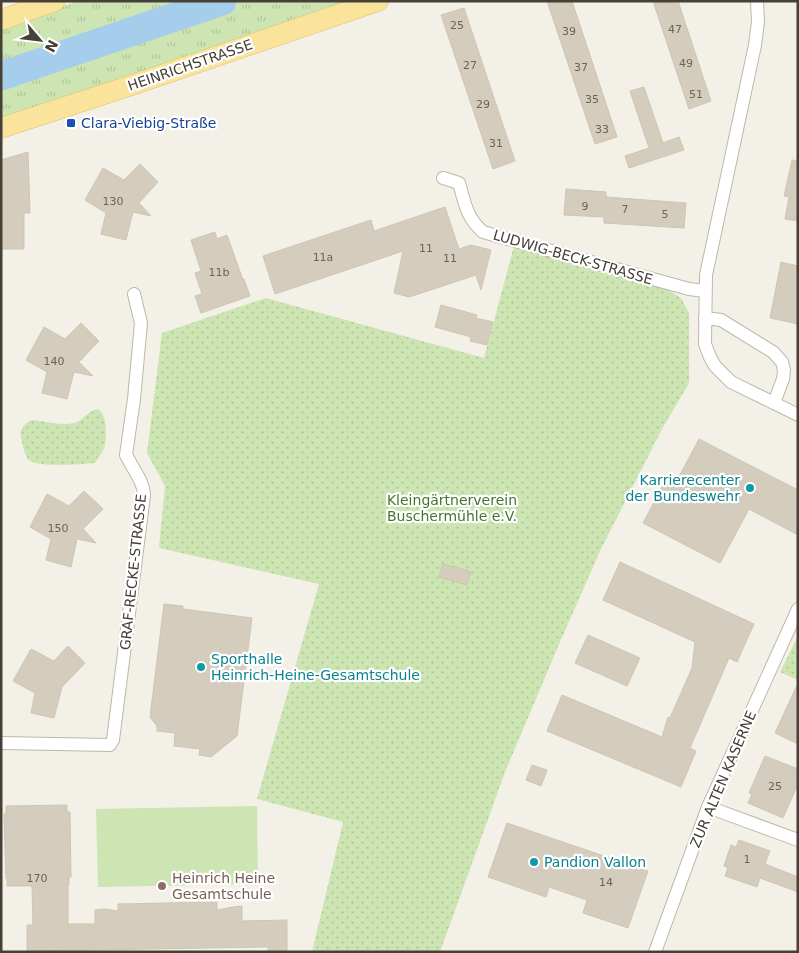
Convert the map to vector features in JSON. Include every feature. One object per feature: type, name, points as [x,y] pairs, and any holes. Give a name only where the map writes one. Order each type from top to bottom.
[{"type":"main road","points":[[1,20],[55,1]]},
{"type":"main road","name":"HEINRICHSTRASSE","points":[[1,128],[378,1]]},
{"type":"street","points":[[758,1],[755,44],[706,275],[705,344],[710,357],[731,382],[798,415]]},
{"type":"street","name":"LUDWIG-BECK-STRASSE","points":[[443,178],[459,183],[469,216],[483,232],[689,289],[705,291]]},
{"type":"street","name":"GRAF-RECKE-STRASSE","points":[[1,743],[110,744],[113,740],[144,496],[140,480],[126,454],[134,399],[141,324],[134,294]]},
{"type":"street","points":[[704,318],[721,320],[761,343],[778,357],[782,362],[784,380],[774,403]]},
{"type":"street","name":"ZUR ALTEN KASERNE","points":[[654,952],[708,807],[798,609]]},
{"type":"street","points":[[708,807],[798,840]]},
{"type":"green space","points":[[78,1],[368,1],[1,125],[1,28]]},
{"type":"green space","name":"Kleingärtnerverein Buschermühle e.V.","points":[[514,246],[666,289],[681,298],[689,313],[689,383],[662,429],[600,551],[560,642],[505,772],[440,952],[312,952],[343,822],[257,799],[319,584],[159,548],[165,486],[147,453],[162,333],[266,298],[484,358]]},
{"type":"green space","points":[[98,409],[105,420],[106,436],[102,452],[95,463],[50,465],[34,462],[27,458],[21,435],[23,427],[27,423],[32,420],[61,424],[72,423]]},
{"type":"green space","points":[[798,636],[798,680],[780,672]]},
{"type":"green space","points":[[257,806],[258,884],[98,887],[96,809]]},
{"type":"building","points":[[547,1],[572,1],[617,137],[595,144]]},
{"type":"building","points":[[653,1],[678,1],[711,101],[689,109]]},
{"type":"building","points":[[464,8],[515,161],[493,169],[441,15]]},
{"type":"building","points":[[644,87],[663,143],[679,137],[684,150],[629,168],[625,156],[649,148],[630,91]]},
{"type":"building","points":[[28,152],[30,213],[24,213],[24,249],[1,249],[1,160]]},
{"type":"building","points":[[792,160],[798,161],[798,221],[785,219],[789,197],[784,196]]},
{"type":"building","points":[[140,164],[158,182],[139,203],[151,216],[133,212],[126,240],[101,234],[106,213],[85,200],[103,168],[124,180]]},
{"type":"building","points":[[566,189],[606,192],[606,197],[686,203],[684,228],[604,223],[604,217],[564,215]]},
{"type":"building","points":[[445,207],[459,249],[471,245],[491,250],[481,290],[476,275],[409,297],[394,293],[403,251],[275,294],[263,256],[371,220],[374,231]]},
{"type":"building","points":[[215,232],[217,239],[227,235],[250,296],[201,313],[195,296],[202,294],[195,273],[201,271],[191,240]]},
{"type":"building","points":[[781,262],[798,266],[798,324],[770,318]]},
{"type":"building","points":[[441,305],[477,315],[476,318],[493,322],[487,345],[470,341],[471,337],[435,327]]},
{"type":"building","points":[[81,323],[99,341],[79,362],[93,376],[74,372],[67,399],[42,393],[47,372],[26,360],[44,327],[65,339]]},
{"type":"building","points":[[699,439],[798,490],[798,535],[749,509],[720,563],[643,523],[665,481],[674,486]]},
{"type":"building","points":[[84,491],[103,509],[83,529],[96,543],[77,539],[71,567],[46,560],[51,539],[30,527],[47,494],[69,506]]},
{"type":"building","points":[[620,562],[754,624],[737,662],[729,658],[690,748],[696,751],[681,787],[547,731],[562,695],[662,737],[668,717],[670,718],[692,668],[695,642],[603,600]]},
{"type":"building","points":[[443,564],[471,572],[467,585],[439,577]]},
{"type":"building","name":"Sporthalle Heinrich-Heine-Gesamtschule","points":[[164,604],[183,606],[183,609],[252,618],[237,736],[211,757],[199,755],[200,749],[174,746],[175,733],[157,731],[157,726],[150,717]]},
{"type":"building","points":[[588,635],[640,658],[627,686],[575,663]]},
{"type":"building","points":[[68,646],[85,663],[62,687],[54,718],[31,713],[35,693],[13,681],[31,649],[54,661]]},
{"type":"building","points":[[798,683],[798,744],[775,733]]},
{"type":"building","points":[[765,756],[798,769],[798,784],[783,818],[748,803],[752,794],[749,793]]},
{"type":"building","points":[[532,765],[547,770],[541,786],[526,780]]},
{"type":"building","points":[[67,805],[67,812],[70,812],[71,877],[69,877],[68,885],[68,924],[95,924],[95,910],[118,911],[118,904],[217,902],[217,910],[242,906],[242,921],[287,920],[287,952],[268,952],[268,947],[27,951],[27,925],[33,925],[32,886],[7,886],[4,814],[6,814],[6,806]]},
{"type":"building","points":[[507,823],[648,871],[628,928],[583,913],[587,900],[549,887],[546,897],[488,877]]},
{"type":"building","points":[[739,840],[770,851],[765,864],[798,877],[798,892],[760,878],[757,887],[725,876],[728,868],[724,866],[731,845],[736,847]]},
{"type":"waterway","points":[[1,76],[222,1]]},
{"type":"place","name":"Clara-Viebig-Straße","points":[[71,123]]},
{"type":"place","name":"Karrierecenter der Bundeswehr","points":[[750,488]]},
{"type":"place","name":"Sporthalle Heinrich-Heine-Gesamtschule","points":[[201,667]]},
{"type":"place","name":"Pandion Vallon","points":[[534,862]]},
{"type":"place","name":"Heinrich Heine Gesamtschule","points":[[162,886]]}]
